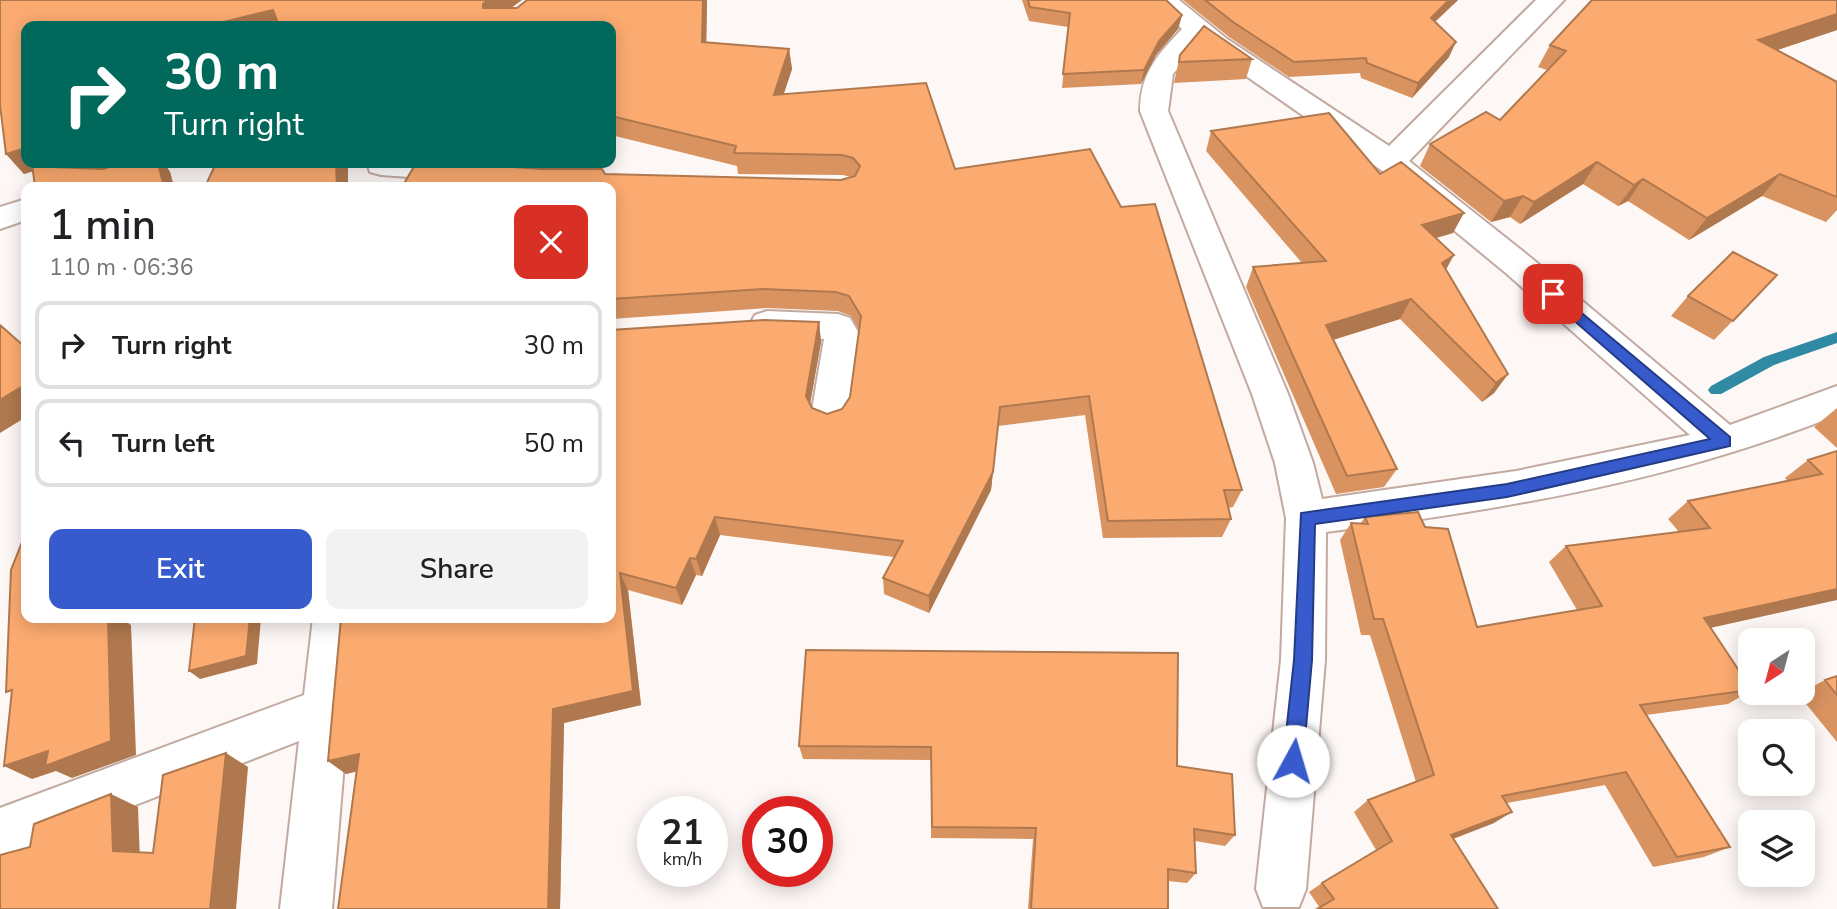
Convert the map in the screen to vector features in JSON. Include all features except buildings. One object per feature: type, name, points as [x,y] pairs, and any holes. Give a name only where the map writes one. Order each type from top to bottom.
[{"type":"street","points":[[1164,0],[1196,30],[1390,162],[1573,310],[1724,442]]},
{"type":"street","points":[[1390,162],[1551,0]]},
{"type":"street","points":[[1196,30],[1161,68],[1152,86],[1154,111],[1266,383],[1294,463],[1307,518],[1303,660],[1281,889]]},
{"type":"street","points":[[380,172],[490,173]]},
{"type":"street","points":[[0,218],[21,211]]},
{"type":"street","points":[[728,326],[767,324],[838,327],[842,335],[830,415]]},
{"type":"street","points":[[1307,518],[1507,490],[1724,442],[1837,400]]},
{"type":"street","points":[[306,909],[334,623]]},
{"type":"street","points":[[0,833],[325,709]]},
{"type":"waterway","points":[[1716,390],[1769,361],[1837,337]]},
{"type":"route","points":[[1293,761],[1303,660],[1307,518],[1507,490],[1724,442],[1553,294]]}]
